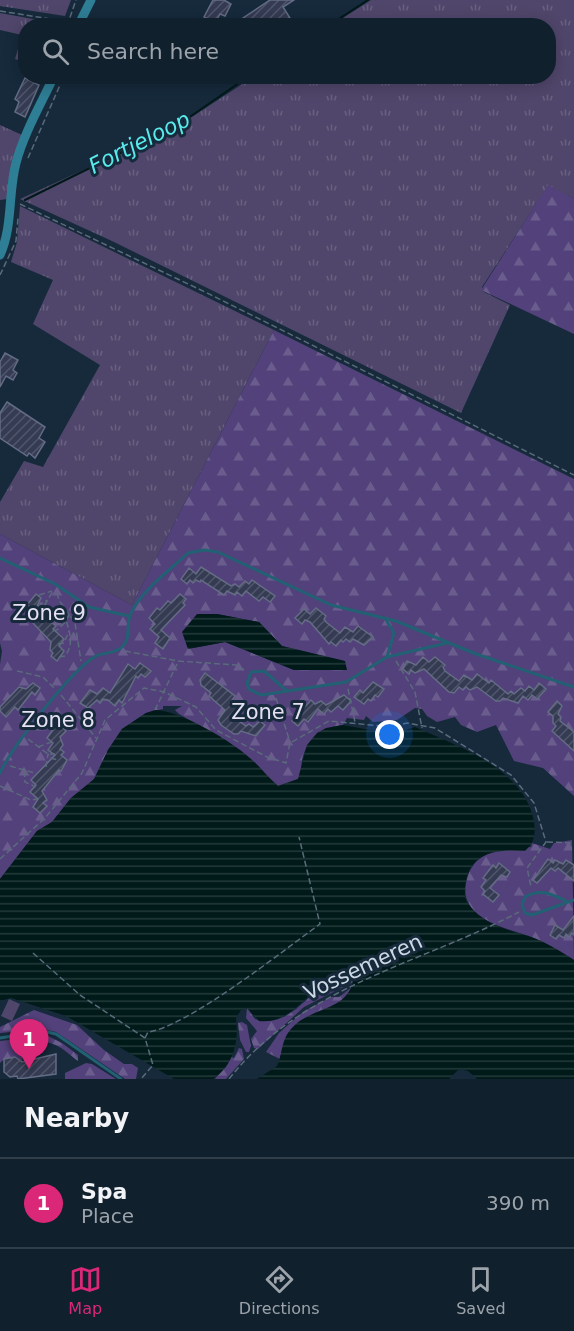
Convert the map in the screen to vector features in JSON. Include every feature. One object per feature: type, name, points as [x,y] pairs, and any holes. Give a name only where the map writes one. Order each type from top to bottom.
[{"type":"main road","points":[[82,18],[91,0]]},
{"type":"main road","points":[[0,255],[15,204],[20,152],[50,84]]},
{"type":"lane","points":[[0,772],[22,735],[82,668],[96,656],[118,650],[127,638],[129,616],[146,592],[188,554],[204,550],[231,558],[331,605],[384,617],[421,629],[449,643],[574,687]]},
{"type":"lane","points":[[0,558],[55,584],[97,611],[129,616]]},
{"type":"lane","points":[[384,617],[394,633],[387,657]]},
{"type":"lane","points":[[287,692],[264,671],[251,672],[247,682],[249,689],[261,695],[287,692],[346,682],[392,655],[449,643]]},
{"type":"lane","points":[[566,901],[549,893],[532,894],[523,900],[523,910],[532,915],[574,900]]},
{"type":"lane","points":[[0,1038],[43,1031],[56,1035],[121,1079]]},
{"type":"path","points":[[69,18],[76,0]]},
{"type":"path","points":[[0,11],[43,18]]},
{"type":"path","points":[[27,159],[60,84]]},
{"type":"path","points":[[15,204],[205,292],[574,475]]},
{"type":"path","points":[[40,613],[56,586],[59,600],[75,623],[82,668]]},
{"type":"path","points":[[39,595],[54,591]]},
{"type":"path","points":[[38,606],[50,598]]},
{"type":"path","points":[[53,631],[59,629],[78,600]]},
{"type":"path","points":[[59,657],[65,656],[70,648],[66,620]]},
{"type":"path","points":[[58,644],[64,643],[69,631]]},
{"type":"path","points":[[118,650],[178,661],[236,665],[251,672]]},
{"type":"path","points":[[392,655],[415,692],[422,728]]},
{"type":"path","points":[[155,710],[178,661]]},
{"type":"path","points":[[17,671],[44,677],[97,739]]},
{"type":"path","points":[[346,682],[355,723]]},
{"type":"path","points":[[0,859],[45,818],[82,773],[105,720],[144,688],[164,692],[196,707],[216,730],[267,757],[286,764],[290,743],[275,693]]},
{"type":"path","points":[[41,713],[56,727]]},
{"type":"path","points":[[290,743],[329,721],[392,727],[408,723],[422,728],[435,728],[511,775],[534,803],[546,842]]},
{"type":"path","points":[[22,735],[48,754],[50,758],[58,760]]},
{"type":"path","points":[[38,747],[54,741]]},
{"type":"path","points":[[48,754],[55,754]]},
{"type":"path","points":[[46,767],[48,754]]},
{"type":"path","points":[[4,763],[35,773]]},
{"type":"path","points":[[24,771],[25,782],[36,787]]},
{"type":"path","points":[[0,786],[31,800],[37,799]]},
{"type":"path","points":[[145,1038],[148,1032],[160,1031],[195,1010],[321,924],[299,837]]},
{"type":"path","points":[[546,842],[574,843]]},
{"type":"path","points":[[532,894],[527,868],[546,842]]},
{"type":"path","name":"Vossemeren","points":[[230,1079],[301,1013],[352,985],[495,925],[523,910]]},
{"type":"path","points":[[33,952],[80,995],[145,1038],[153,1065],[141,1079]]},
{"type":"green space","points":[[0,0],[71,0],[65,16],[0,6]]},
{"type":"green space","points":[[371,0],[574,0],[574,198],[548,186],[482,287],[484,292],[510,305],[461,413],[112,241],[20,199],[175,128],[242,84],[556,84],[556,18],[343,18]]},
{"type":"green space","points":[[0,13],[28,18],[18,18],[18,34],[0,30]]},
{"type":"green space","points":[[0,125],[22,135],[7,199],[0,200]]},
{"type":"green space","points":[[548,185],[574,198],[574,334],[481,290]]},
{"type":"green space","points":[[20,206],[274,330],[132,605],[0,534],[0,502],[24,461],[43,467],[100,365],[33,324],[53,280],[11,262],[17,242]]},
{"type":"green space","points":[[274,330],[574,479],[574,796],[543,768],[514,761],[496,725],[477,732],[461,725],[455,717],[437,722],[427,716],[422,709],[415,708],[397,720],[373,722],[366,716],[364,720],[347,718],[343,725],[322,731],[316,735],[304,752],[298,779],[278,786],[240,750],[179,714],[175,710],[182,706],[163,706],[163,709],[146,713],[122,729],[108,750],[94,780],[71,798],[52,822],[37,831],[0,879],[0,664],[2,651],[0,643],[0,534],[132,605]],"holes":[[[217,614],[259,622],[282,646],[344,661],[294,670],[225,642],[188,649]]]},
{"type":"green space","points":[[572,840],[574,960],[541,941],[495,924],[475,911],[468,903],[465,892],[467,879],[471,869],[484,856],[502,850],[531,847],[532,843],[550,849],[554,843]]},
{"type":"green space","points":[[340,975],[349,976],[353,982],[304,1007],[258,1049],[254,1048],[251,1039],[257,1031],[246,1018],[247,1008],[255,1019],[268,1021],[279,1019]]},
{"type":"green space","points":[[352,987],[345,998],[336,1005],[304,1020],[294,1028],[286,1040],[280,1059],[266,1052],[279,1033],[304,1011],[331,997],[339,997]]},
{"type":"green space","points":[[9,999],[20,1004],[12,1021],[1,1016]]},
{"type":"green space","points":[[34,1010],[77,1025],[104,1050],[124,1064],[132,1064],[138,1068],[136,1079],[125,1079],[56,1032],[43,1029],[0,1033],[0,1027]]},
{"type":"green space","points":[[242,1022],[247,1025],[251,1046],[249,1052],[246,1052],[240,1040],[238,1023]]},
{"type":"green space","points":[[48,1036],[78,1055],[78,1061],[54,1044],[33,1041],[33,1044],[23,1044],[22,1062],[15,1057],[4,1059],[0,1063],[0,1041]]},
{"type":"green space","points":[[239,1048],[242,1049],[244,1059],[226,1079],[215,1079],[231,1057],[234,1058]]},
{"type":"green space","points":[[86,1063],[92,1064],[116,1079],[65,1079],[65,1073]]},
{"type":"shaded area","points":[[197,614],[217,614],[259,622],[282,646],[345,661],[347,670],[294,670],[225,642],[188,649],[182,632]]},
{"type":"shaded area","points":[[155,710],[166,711],[192,721],[232,744],[278,786],[298,779],[307,745],[317,733],[326,728],[343,725],[392,734],[415,727],[469,751],[503,773],[518,787],[528,803],[534,822],[534,838],[525,851],[490,853],[474,863],[469,872],[465,898],[484,919],[540,941],[574,960],[574,1079],[477,1079],[468,1071],[459,1069],[449,1079],[257,1079],[277,1066],[288,1032],[299,1021],[343,999],[353,982],[349,976],[338,976],[327,980],[297,1007],[273,1020],[259,1021],[247,1008],[241,1010],[236,1018],[237,1035],[234,1052],[226,1067],[213,1079],[174,1079],[66,1016],[11,998],[0,1001],[0,879],[37,831],[52,822],[71,798],[94,779],[108,750],[122,729],[146,713]]},
{"type":"building","points":[[213,0],[224,0],[231,4],[225,16],[220,14],[218,18],[204,17]]},
{"type":"building","points":[[270,0],[294,0],[283,7],[290,18],[243,18]]},
{"type":"building","points":[[22,84],[39,85],[25,117],[15,112],[19,102],[15,99]]},
{"type":"building","points":[[5,353],[18,360],[13,370],[17,373],[13,380],[6,376],[0,387],[0,362]]},
{"type":"building","points":[[7,402],[45,427],[39,438],[45,442],[35,458],[29,453],[27,456],[0,438],[0,413]]},
{"type":"building","points":[[201,567],[231,586],[235,584],[239,587],[245,581],[249,584],[252,580],[275,596],[270,602],[263,597],[259,601],[246,591],[242,596],[237,592],[235,595],[227,591],[224,595],[201,580],[193,583],[190,580],[187,584],[181,579],[189,568],[196,574]]},
{"type":"building","points":[[36,594],[41,598],[37,606],[40,609],[38,612],[56,626],[53,629],[64,639],[59,646],[64,651],[57,661],[51,656],[53,653],[50,650],[51,642],[32,622],[35,618],[29,612],[32,608],[27,605]]},
{"type":"building","points":[[180,594],[186,599],[183,603],[185,605],[161,630],[170,638],[163,649],[155,643],[159,637],[150,629],[155,624],[149,618],[157,608],[160,610],[168,601],[171,603]]},
{"type":"building","points":[[316,608],[326,616],[324,619],[326,622],[340,633],[345,627],[353,632],[358,626],[373,637],[364,645],[353,639],[350,642],[346,639],[343,642],[341,640],[336,646],[331,642],[329,644],[310,622],[305,620],[302,624],[295,618],[304,609],[310,614]]},
{"type":"building","points":[[423,657],[429,662],[435,657],[445,665],[443,667],[445,671],[459,681],[464,675],[472,680],[477,674],[489,683],[491,680],[508,694],[511,691],[514,694],[521,688],[525,691],[529,686],[534,690],[539,683],[546,689],[537,699],[532,695],[528,700],[523,696],[518,703],[503,698],[496,701],[477,687],[470,690],[466,687],[463,690],[459,687],[454,693],[449,692],[424,669],[415,673],[411,670],[409,674],[403,669],[407,661],[416,665]]},
{"type":"building","points":[[140,663],[151,671],[145,677],[141,674],[138,678],[136,676],[122,703],[119,700],[115,706],[103,699],[100,703],[97,700],[88,708],[80,703],[90,690],[97,694],[103,688],[110,693],[128,664],[135,669]]},
{"type":"building","points":[[205,673],[235,696],[230,703],[237,708],[231,715],[246,726],[249,724],[253,727],[260,721],[265,725],[256,736],[241,731],[234,734],[221,725],[218,720],[225,710],[209,696],[211,693],[201,685],[200,680]]},
{"type":"building","points":[[373,682],[384,689],[378,697],[375,695],[371,701],[368,699],[364,704],[354,697],[360,690],[363,693]]},
{"type":"building","points":[[33,683],[40,688],[35,695],[32,692],[18,710],[15,707],[6,717],[0,711],[0,707],[19,687],[26,689]]},
{"type":"building","points":[[344,695],[351,701],[343,710],[338,706],[331,712],[328,709],[324,714],[318,709],[308,722],[304,719],[298,726],[292,721],[311,700],[315,704],[321,701],[326,705]]},
{"type":"building","points":[[557,701],[562,706],[558,714],[561,717],[560,721],[574,732],[574,751],[552,731],[556,726],[553,723],[553,716],[548,712]]},
{"type":"building","points":[[58,723],[66,731],[60,737],[63,745],[60,749],[64,752],[61,755],[67,760],[61,771],[59,770],[42,791],[47,800],[43,803],[47,806],[40,813],[33,807],[38,799],[30,792],[36,785],[31,780],[55,755],[48,750],[53,743],[47,738]]},
{"type":"building","points":[[548,859],[553,863],[555,860],[563,864],[566,860],[574,865],[574,881],[558,868],[555,871],[551,868],[537,883],[533,880]]},
{"type":"building","points":[[499,863],[510,872],[507,877],[501,875],[490,888],[499,895],[493,902],[483,894],[485,891],[481,887],[486,880],[483,878],[493,865],[496,868]]},
{"type":"building","points":[[574,916],[574,935],[572,933],[569,937],[566,934],[564,938],[559,935],[556,939],[550,935],[555,925],[563,930]]},
{"type":"building","points":[[56,1054],[56,1074],[18,1079],[17,1076],[10,1077],[4,1072],[4,1059],[15,1057],[22,1062]]},
{"type":"waterway","name":"Fortjeloop","points":[[340,18],[368,0]]},
{"type":"waterway","name":"Fortjeloop","points":[[25,200],[181,123],[237,84]]},
{"type":"place","name":"Spa","points":[[29,1069]]},
{"type":"park label","name":"Zone 9","points":[[49,613]]},
{"type":"park label","name":"Zone 7","points":[[268,712]]},
{"type":"park label","name":"Zone 8","points":[[58,720]]}]
